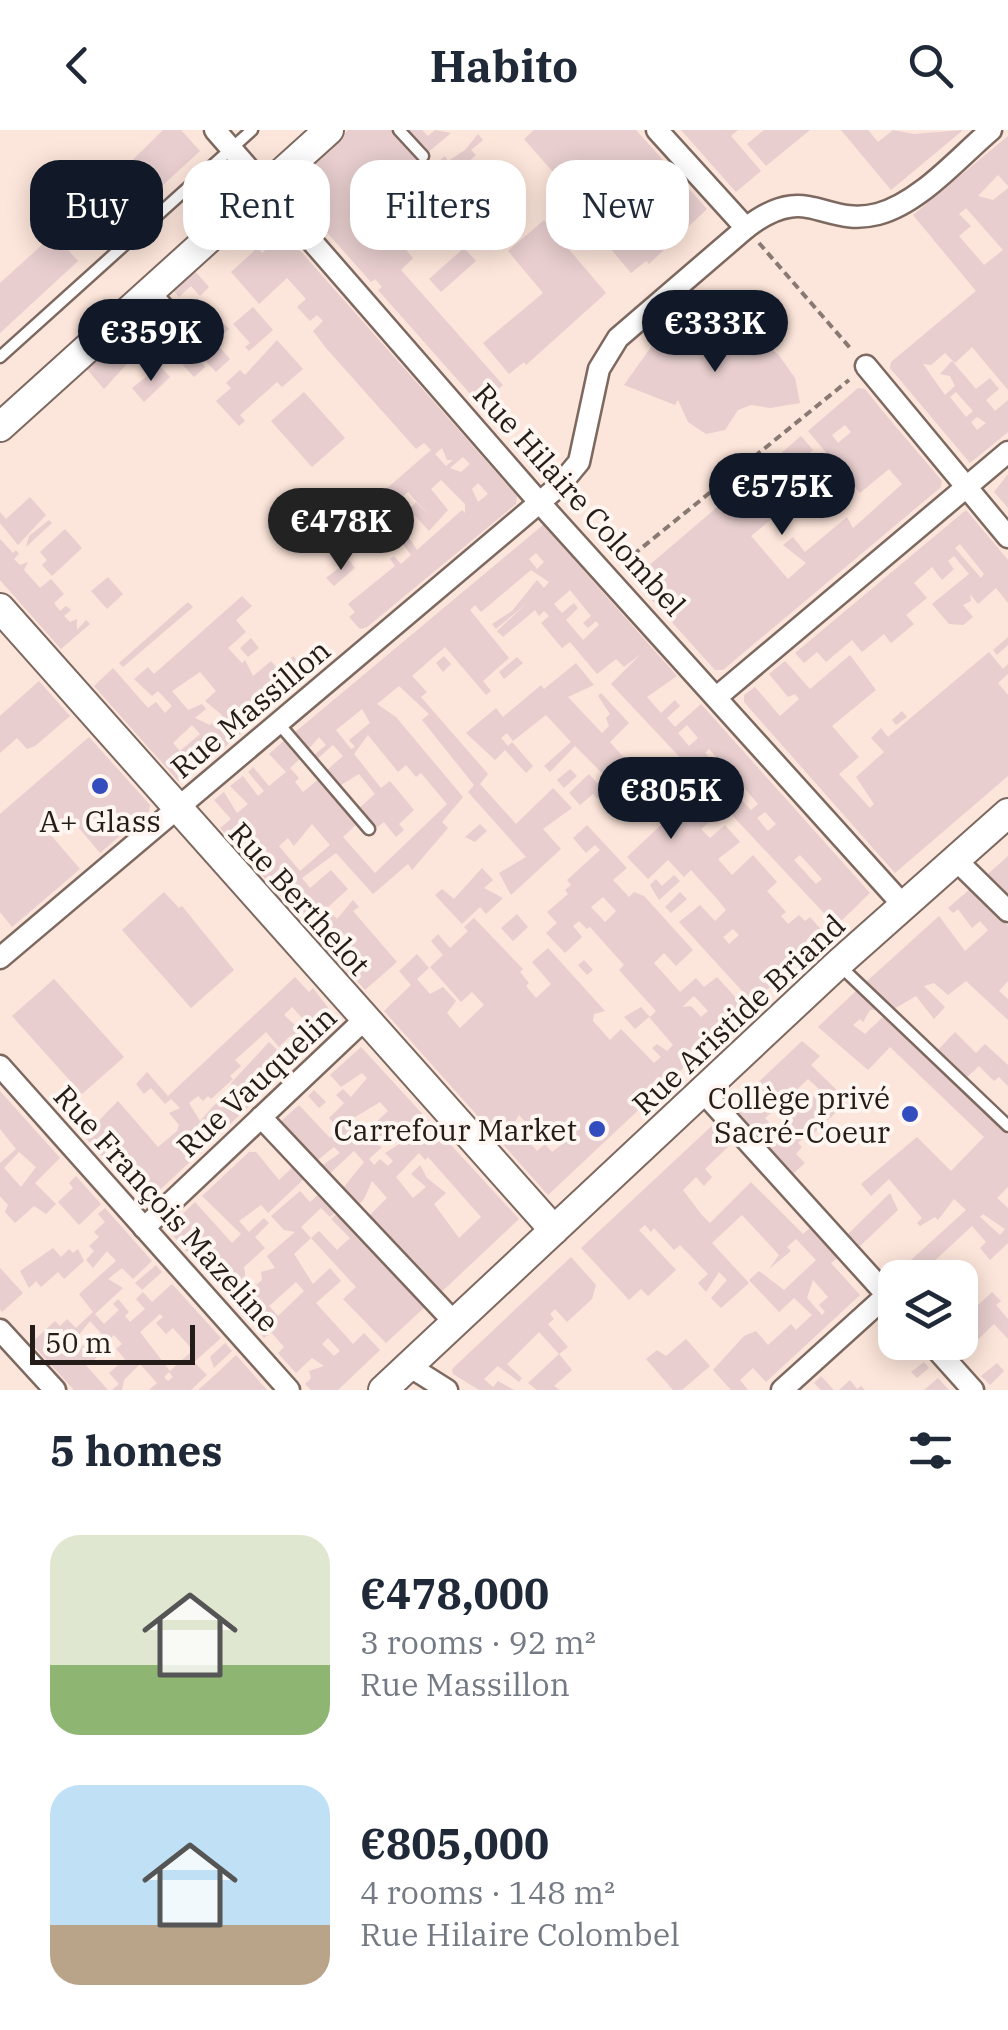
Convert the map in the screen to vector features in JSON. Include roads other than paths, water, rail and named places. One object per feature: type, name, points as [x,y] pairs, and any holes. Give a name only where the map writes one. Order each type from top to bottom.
[{"type":"street","name":"Rue Hilaire Colombel","points":[[215,130],[242,160]]},
{"type":"street","points":[[292,160],[329,130]]},
{"type":"street","points":[[657,130],[746,228]]},
{"type":"street","name":"Rue Massillon","points":[[0,958],[539,502],[579,462],[599,368],[618,338],[746,228],[766,212],[800,203],[860,217],[902,204],[991,130]]},
{"type":"street","points":[[0,427],[190,250]]},
{"type":"street","name":"Rue Hilaire Colombel","points":[[320,250],[539,502],[904,906]]},
{"type":"street","points":[[866,366],[1008,537]]},
{"type":"street","points":[[718,696],[1008,452]]},
{"type":"street","name":"Rue Berthelot","points":[[0,608],[554,1230]]},
{"type":"street","name":"Rue Aristide Briand","points":[[384,1390],[838,964],[1008,813]]},
{"type":"street","points":[[955,859],[1008,911]]},
{"type":"street","name":"Rue Vauquelin","points":[[144,1228],[365,1019]]},
{"type":"street","name":"Rue François Mazeline","points":[[0,1066],[289,1390]]},
{"type":"street","points":[[703,1092],[878,1285]]},
{"type":"street","points":[[261,1116],[455,1323]]},
{"type":"street","points":[[782,1390],[878,1310]]},
{"type":"street","points":[[0,1330],[55,1390]]},
{"type":"street","points":[[946,1360],[973,1390]]},
{"type":"street","points":[[409,1366],[448,1390]]},
{"type":"lane","points":[[0,357],[252,130]]},
{"type":"lane","points":[[399,130],[423,156]]},
{"type":"lane","points":[[150,286],[207,342],[194,354]]},
{"type":"lane","points":[[278,723],[369,829]]},
{"type":"lane","points":[[838,964],[1008,1126]]},
{"type":"place","name":"A+ Glass","points":[[100,786]]},
{"type":"place","name":"Collège privé Sacré-Coeur","points":[[910,1114]]},
{"type":"place","name":"Carrefour Market","points":[[597,1129]]}]
